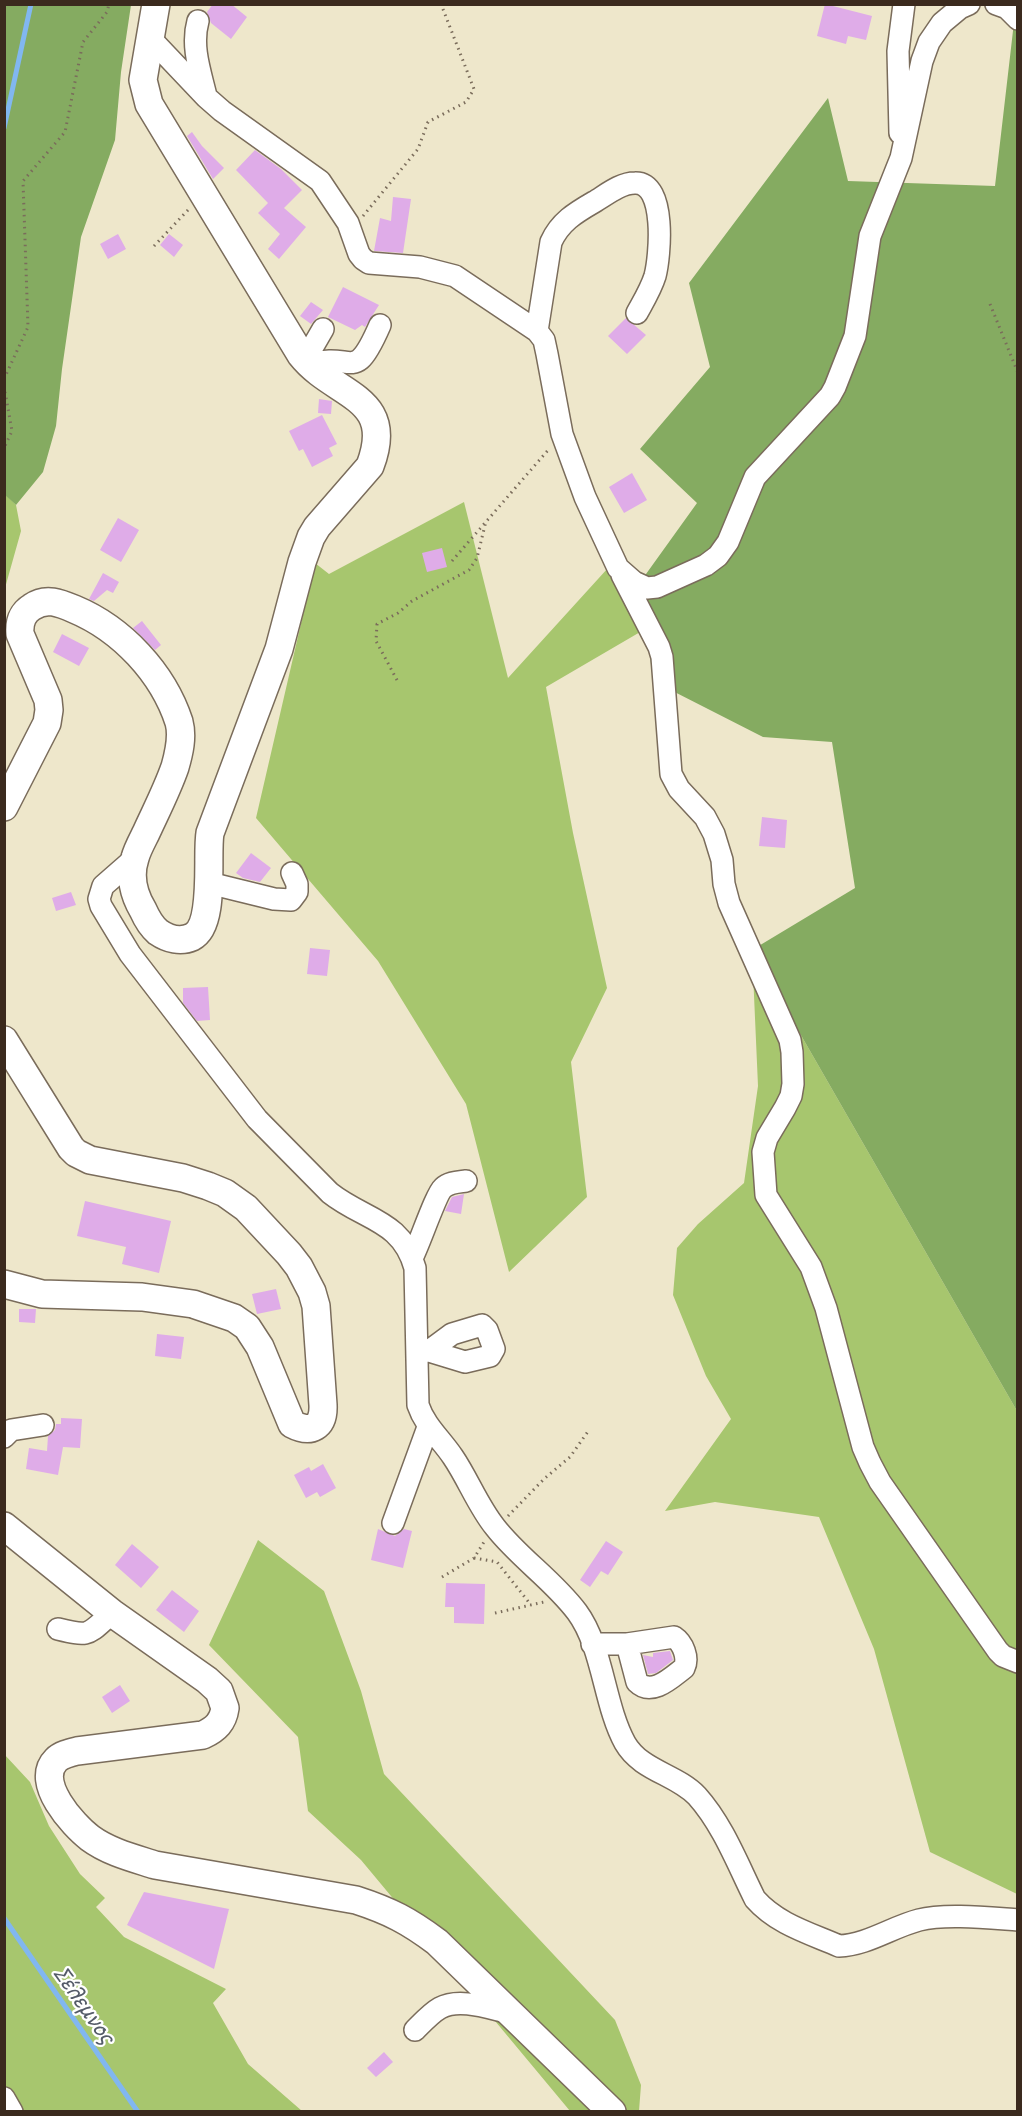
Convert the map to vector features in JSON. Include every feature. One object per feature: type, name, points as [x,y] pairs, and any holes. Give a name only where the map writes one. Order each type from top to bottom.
[{"type":"main road","points":[[4,807],[47,723],[49,710],[48,700],[20,634],[21,619],[28,609],[35,605],[54,601],[89,615],[121,636],[134,649],[170,700],[179,724],[181,737],[179,755],[172,776],[135,858],[133,871],[136,897],[151,926],[170,939],[181,940],[198,933],[206,916],[209,883],[207,855],[210,833],[279,649],[307,548],[317,526],[370,466],[375,454],[377,441],[373,416],[364,404],[305,360],[146,96],[143,80],[156,4]]},
{"type":"main road","points":[[4,1040],[76,1153],[90,1160],[183,1178],[225,1193],[246,1208],[289,1254],[307,1281],[316,1306],[322,1417],[315,1426],[309,1429],[292,1424],[260,1347],[247,1327],[234,1318],[193,1304],[142,1297],[42,1294],[4,1284]]},
{"type":"main road","points":[[4,1526],[112,1613],[207,1680],[219,1691],[225,1708],[220,1724],[203,1735],[77,1751],[57,1759],[51,1766],[51,1786],[58,1804],[75,1824],[91,1839],[123,1855],[155,1865],[356,1900],[384,1909],[411,1922],[437,1942],[612,2112]]},
{"type":"street","points":[[901,158],[898,51],[904,4]]},
{"type":"street","points":[[618,568],[639,586],[657,587],[706,565],[718,556],[728,542],[755,477],[830,396],[855,336],[870,236],[901,158],[922,61],[929,42],[942,22],[969,4]]},
{"type":"street","points":[[996,4],[1007,8],[1017,19]]},
{"type":"street","points":[[198,21],[194,34],[195,45],[206,97]]},
{"type":"street","points":[[150,38],[222,111],[320,181],[348,223],[358,254],[363,259],[369,263],[420,267],[455,276],[537,331],[544,340],[562,434],[585,497],[618,568],[659,646],[662,657],[667,742],[673,781],[705,817],[714,834],[722,860],[724,884],[729,903],[790,1040],[793,1084],[791,1096],[767,1138],[763,1152],[766,1195],[811,1267],[825,1308],[863,1447],[880,1482],[998,1652],[1017,1662]]},
{"type":"street","points":[[537,331],[551,242],[556,232],[573,214],[623,185],[634,183],[642,184],[652,192],[657,204],[659,259],[654,279],[637,313]]},
{"type":"street","points":[[323,329],[305,360],[352,364],[358,362],[369,350],[380,325]]},
{"type":"street","points":[[135,858],[103,886],[99,899],[106,917],[130,954],[257,1119],[335,1197],[400,1236],[415,1268],[423,1352],[418,1405],[428,1427],[456,1462],[494,1527],[566,1599],[585,1623],[620,1731],[634,1756],[643,1763],[678,1780],[697,1796],[713,1818],[755,1899],[775,1918],[839,1946],[856,1944],[919,1920],[937,1918],[1017,1920]]},
{"type":"street","points":[[209,883],[274,899],[291,900],[297,892],[297,884],[292,873]]},
{"type":"street","points":[[412,1258],[439,1193],[449,1184],[466,1181]]},
{"type":"street","points":[[4,1437],[11,1430],[43,1425]]},
{"type":"street","points":[[393,1523],[428,1427]]},
{"type":"street","points":[[58,1629],[81,1635],[87,1634],[112,1613]]},
{"type":"street","points":[[592,1644],[627,1644]]},
{"type":"street","points":[[414,2030],[440,2008],[462,2003],[512,2013]]},
{"type":"street","points":[[4,2098],[12,2112]]},
{"type":"path","points":[[4,379],[28,327],[23,181],[65,132],[84,42],[107,12],[109,4]]},
{"type":"path","points":[[348,223],[362,217],[418,149],[428,122],[466,102],[474,89],[441,4]]},
{"type":"path","points":[[154,246],[203,193]]},
{"type":"path","points":[[990,304],[1017,373]]},
{"type":"path","points":[[4,386],[12,431],[4,448]]},
{"type":"path","points":[[452,561],[562,434]]},
{"type":"path","points":[[397,680],[376,641],[377,624],[398,613],[412,601],[469,570],[477,558],[486,521]]},
{"type":"path","points":[[442,1577],[474,1558],[494,1527],[570,1457],[589,1430]]},
{"type":"path","points":[[474,1558],[497,1562],[531,1605]]},
{"type":"path","points":[[495,1613],[566,1599]]},
{"type":"green space","points":[[4,5],[131,5],[121,72],[115,140],[81,237],[56,426],[43,472],[16,505],[4,494]]},
{"type":"green space","points":[[1016,5],[1017,1411],[752,950],[855,888],[832,742],[763,737],[653,681],[641,581],[697,503],[640,449],[710,367],[689,283],[828,98],[848,181],[995,186]]},
{"type":"green space","points":[[5,494],[16,505],[21,531],[5,588]]},
{"type":"green space","points":[[464,502],[508,678],[608,568],[647,628],[546,687],[573,833],[607,988],[571,1062],[587,1197],[509,1272],[466,1104],[378,961],[256,818],[315,563],[329,574]]},
{"type":"green space","points":[[752,950],[1017,1411],[1017,1894],[930,1852],[874,1649],[819,1517],[715,1502],[665,1511],[731,1419],[706,1376],[673,1295],[677,1248],[698,1224],[744,1183],[758,1086]]},
{"type":"green space","points":[[258,1540],[324,1591],[361,1691],[384,1774],[615,2020],[641,2085],[639,2111],[570,2111],[361,1860],[308,1811],[298,1737],[209,1645]]},
{"type":"green space","points":[[4,1754],[30,1782],[49,1826],[80,1874],[105,1898],[96,1907],[124,1937],[226,1989],[213,2003],[248,2064],[302,2111],[5,2111]]},
{"type":"building","points":[[213,4],[231,4],[247,17],[231,39],[211,23],[207,12]]},
{"type":"building","points":[[825,4],[872,16],[866,40],[848,36],[846,44],[817,36]]},
{"type":"building","points":[[192,132],[202,146],[224,168],[213,179],[187,136]]},
{"type":"building","points":[[255,150],[281,169],[302,190],[284,208],[306,227],[279,259],[268,249],[280,234],[258,213],[268,203],[236,170]]},
{"type":"building","points":[[393,197],[411,199],[403,253],[374,251],[380,218],[391,221]]},
{"type":"building","points":[[118,234],[126,249],[108,259],[100,244]]},
{"type":"building","points":[[169,234],[183,245],[174,257],[160,245]]},
{"type":"building","points":[[343,287],[379,305],[365,327],[362,325],[355,330],[328,317]]},
{"type":"building","points":[[311,302],[323,310],[311,324],[300,316]]},
{"type":"building","points":[[626,318],[646,335],[627,354],[608,336]]},
{"type":"building","points":[[319,399],[332,401],[331,414],[318,413]]},
{"type":"building","points":[[322,415],[337,444],[329,448],[333,456],[312,467],[303,449],[299,451],[289,431]]},
{"type":"building","points":[[632,473],[647,500],[624,513],[609,487]]},
{"type":"building","points":[[118,518],[139,530],[121,562],[100,550]]},
{"type":"building","points":[[442,548],[447,567],[427,572],[422,553]]},
{"type":"building","points":[[103,573],[119,582],[113,593],[107,590],[94,601],[89,599]]},
{"type":"building","points":[[142,621],[161,645],[155,650],[133,628]]},
{"type":"building","points":[[62,634],[89,648],[79,666],[53,652]]},
{"type":"building","points":[[762,817],[787,820],[785,848],[759,846]]},
{"type":"building","points":[[251,853],[271,868],[260,882],[243,878],[236,873]]},
{"type":"building","points":[[71,892],[76,905],[56,911],[52,898]]},
{"type":"building","points":[[310,948],[330,950],[327,976],[307,974]]},
{"type":"building","points":[[208,987],[210,1020],[197,1021],[183,1003],[183,988]]},
{"type":"building","points":[[464,1194],[461,1214],[445,1211],[452,1197]]},
{"type":"building","points":[[85,1201],[171,1221],[159,1273],[122,1264],[126,1247],[77,1236]]},
{"type":"building","points":[[276,1289],[281,1309],[257,1314],[252,1294]]},
{"type":"building","points":[[19,1309],[36,1309],[35,1323],[19,1322]]},
{"type":"building","points":[[157,1334],[184,1337],[181,1359],[155,1356]]},
{"type":"building","points":[[61,1418],[82,1419],[80,1448],[63,1447],[58,1475],[26,1469],[29,1448],[47,1451],[48,1436],[55,1430],[56,1424],[61,1424]]},
{"type":"building","points":[[323,1464],[336,1488],[320,1497],[317,1492],[306,1498],[294,1475],[309,1467],[311,1471]]},
{"type":"building","points":[[378,1529],[395,1536],[404,1529],[412,1531],[403,1568],[371,1560]]},
{"type":"building","points":[[606,1541],[623,1552],[608,1575],[601,1571],[590,1587],[580,1580]]},
{"type":"building","points":[[132,1544],[159,1567],[141,1588],[115,1565]]},
{"type":"building","points":[[446,1583],[485,1584],[484,1624],[454,1623],[454,1607],[445,1607]]},
{"type":"building","points":[[172,1590],[199,1611],[184,1632],[156,1610]]},
{"type":"building","points":[[670,1651],[673,1660],[656,1673],[648,1674],[643,1655],[653,1657],[653,1653]]},
{"type":"building","points":[[120,1685],[130,1701],[112,1713],[102,1697]]},
{"type":"building","points":[[144,1892],[229,1909],[214,1969],[127,1925]]},
{"type":"building","points":[[384,2052],[393,2062],[376,2077],[367,2068]]},
{"type":"waterway","name":"Σέλεμνος","points":[[4,128],[31,4]]},
{"type":"waterway","name":"Σέλεμνος","points":[[4,1918],[138,2112]]}]
